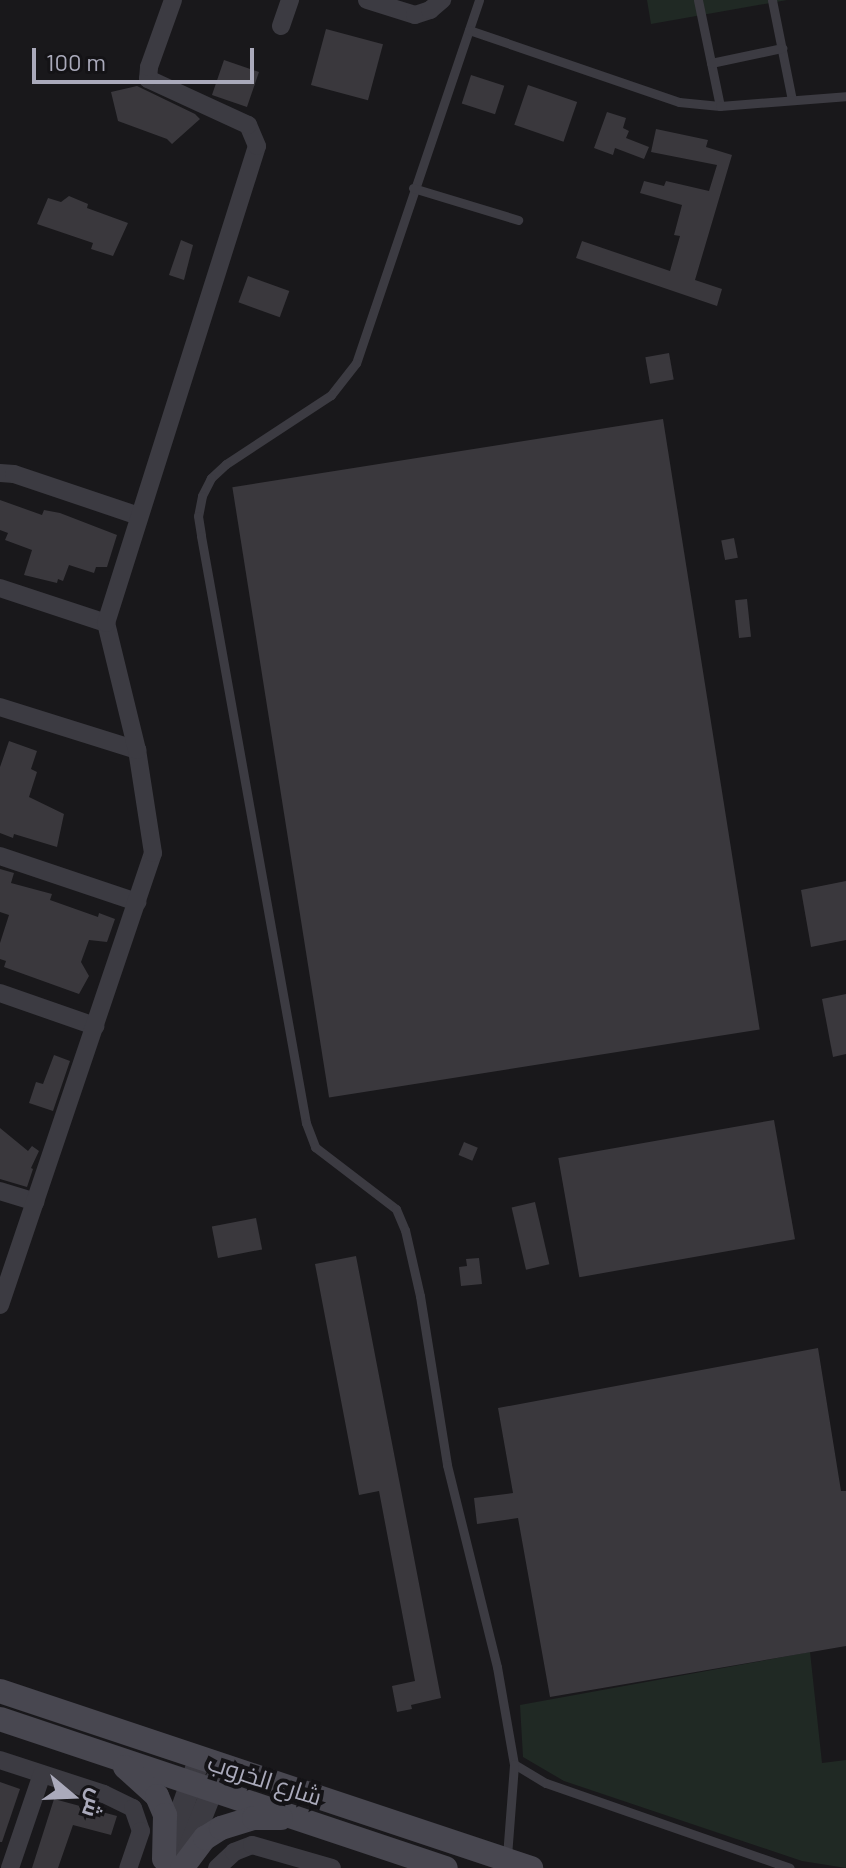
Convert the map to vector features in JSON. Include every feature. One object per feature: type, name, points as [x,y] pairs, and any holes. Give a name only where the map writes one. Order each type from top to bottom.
[{"type":"main road","name":"شارع الخروب","points":[[0,1691],[531,1868]]},
{"type":"main road","name":"شارع الخروب","points":[[0,1719],[446,1868]]},
{"type":"main road","points":[[99,1751],[129,1769],[157,1796],[165,1815],[172,1866]]},
{"type":"main road","points":[[172,1866],[221,1828],[254,1818],[299,1818]]},
{"type":"street","points":[[0,1305],[137,902],[154,841],[137,750],[106,623],[257,146],[248,125],[152,84],[148,79],[149,67],[173,0]]},
{"type":"street","points":[[281,26],[290,0]]},
{"type":"street","points":[[367,0],[415,15],[430,10],[442,0]]},
{"type":"street","points":[[0,473],[14,474],[139,516]]},
{"type":"street","points":[[0,588],[106,623]]},
{"type":"street","points":[[0,707],[137,750]]},
{"type":"street","points":[[0,856],[137,902]]},
{"type":"street","points":[[0,993],[95,1026]]},
{"type":"street","points":[[0,1191],[35,1202]]},
{"type":"street","points":[[0,1760],[104,1794],[133,1808],[141,1831],[128,1868]]},
{"type":"street","points":[[172,1866],[211,1761]]},
{"type":"street","points":[[10,1868],[42,1774]]},
{"type":"street","points":[[217,1868],[234,1852],[252,1845],[332,1868]]},
{"type":"lane","points":[[479,0],[413,188],[363,344],[345,380],[315,407],[226,464],[206,487],[198,516],[306,1123],[315,1147],[396,1209],[405,1230],[420,1296],[447,1465],[497,1667],[514,1764],[506,1860]]},
{"type":"lane","points":[[698,0],[720,106]]},
{"type":"lane","points":[[772,0],[792,100]]},
{"type":"lane","points":[[469,30],[666,99],[720,106],[846,96]]},
{"type":"lane","points":[[711,63],[782,48]]},
{"type":"lane","points":[[413,188],[518,220]]},
{"type":"lane","points":[[514,1764],[546,1783],[790,1868]]},
{"type":"shaded area","points":[[647,0],[787,0],[651,24]]},
{"type":"shaded area","points":[[810,1652],[822,1763],[846,1760],[846,1868],[802,1861],[564,1781],[523,1757],[520,1705]]},
{"type":"building","points":[[326,29],[383,44],[368,100],[311,85]]},
{"type":"building","points":[[224,60],[259,72],[247,107],[212,95]]},
{"type":"building","points":[[471,75],[504,86],[495,114],[462,104]]},
{"type":"building","points":[[528,85],[577,102],[563,142],[514,125]]},
{"type":"building","points":[[137,86],[200,119],[172,144],[167,139],[118,121],[111,92]]},
{"type":"building","points":[[607,112],[626,118],[623,128],[629,131],[626,138],[649,147],[644,159],[615,148],[613,155],[594,148]]},
{"type":"building","points":[[656,129],[708,140],[706,147],[732,155],[695,280],[722,289],[717,306],[576,258],[582,241],[670,271],[680,236],[674,235],[682,205],[640,193],[644,181],[664,186],[666,181],[709,191],[717,165],[651,152]]},
{"type":"building","points":[[69,196],[88,204],[87,208],[128,223],[113,256],[91,249],[93,243],[37,224],[48,198],[61,202]]},
{"type":"building","points":[[181,240],[193,245],[184,280],[169,275]]},
{"type":"building","points":[[248,276],[289,291],[280,317],[238,302]]},
{"type":"building","points":[[669,353],[674,380],[650,384],[645,357]]},
{"type":"building","points":[[663,419],[760,1029],[329,1098],[232,487]]},
{"type":"building","points":[[0,500],[42,515],[44,510],[60,513],[117,535],[107,567],[96,567],[94,573],[69,565],[63,581],[58,579],[57,583],[24,575],[32,550],[5,540],[8,533],[0,530]]},
{"type":"building","points":[[734,538],[738,558],[725,560],[721,540]]},
{"type":"building","points":[[747,599],[751,637],[739,638],[735,600]]},
{"type":"building","points":[[9,741],[37,751],[31,769],[37,772],[29,797],[64,814],[57,847],[0,833],[0,767]]},
{"type":"building","points":[[0,869],[14,873],[11,883],[52,894],[50,900],[98,917],[99,913],[115,919],[107,942],[89,940],[81,962],[89,976],[79,994],[4,967],[6,961],[0,959],[0,943],[9,915],[0,912]]},
{"type":"building","points":[[846,881],[846,940],[811,947],[801,890]]},
{"type":"building","points":[[846,994],[846,1054],[833,1057],[822,999]]},
{"type":"building","points":[[54,1055],[70,1061],[53,1111],[29,1103],[36,1082],[43,1084]]},
{"type":"building","points":[[774,1120],[795,1239],[579,1277],[558,1158]]},
{"type":"building","points":[[0,1128],[28,1151],[32,1146],[39,1151],[27,1187],[0,1179]]},
{"type":"building","points":[[464,1142],[478,1148],[472,1161],[459,1155]]},
{"type":"building","points":[[535,1202],[549,1264],[526,1270],[512,1207]]},
{"type":"building","points":[[256,1218],[262,1249],[218,1258],[212,1227]]},
{"type":"building","points":[[356,1256],[441,1698],[411,1705],[412,1709],[397,1712],[392,1686],[415,1681],[379,1491],[359,1495],[315,1264]]},
{"type":"building","points":[[479,1258],[482,1284],[461,1286],[459,1267],[467,1266],[466,1259]]},
{"type":"building","points":[[818,1348],[841,1491],[846,1491],[846,1646],[550,1697],[518,1518],[477,1524],[474,1498],[513,1493],[498,1408]]},
{"type":"building","points":[[0,1782],[20,1789],[2,1842],[0,1842]]},
{"type":"building","points":[[54,1799],[117,1816],[111,1835],[73,1825],[58,1868],[32,1868]]}]
